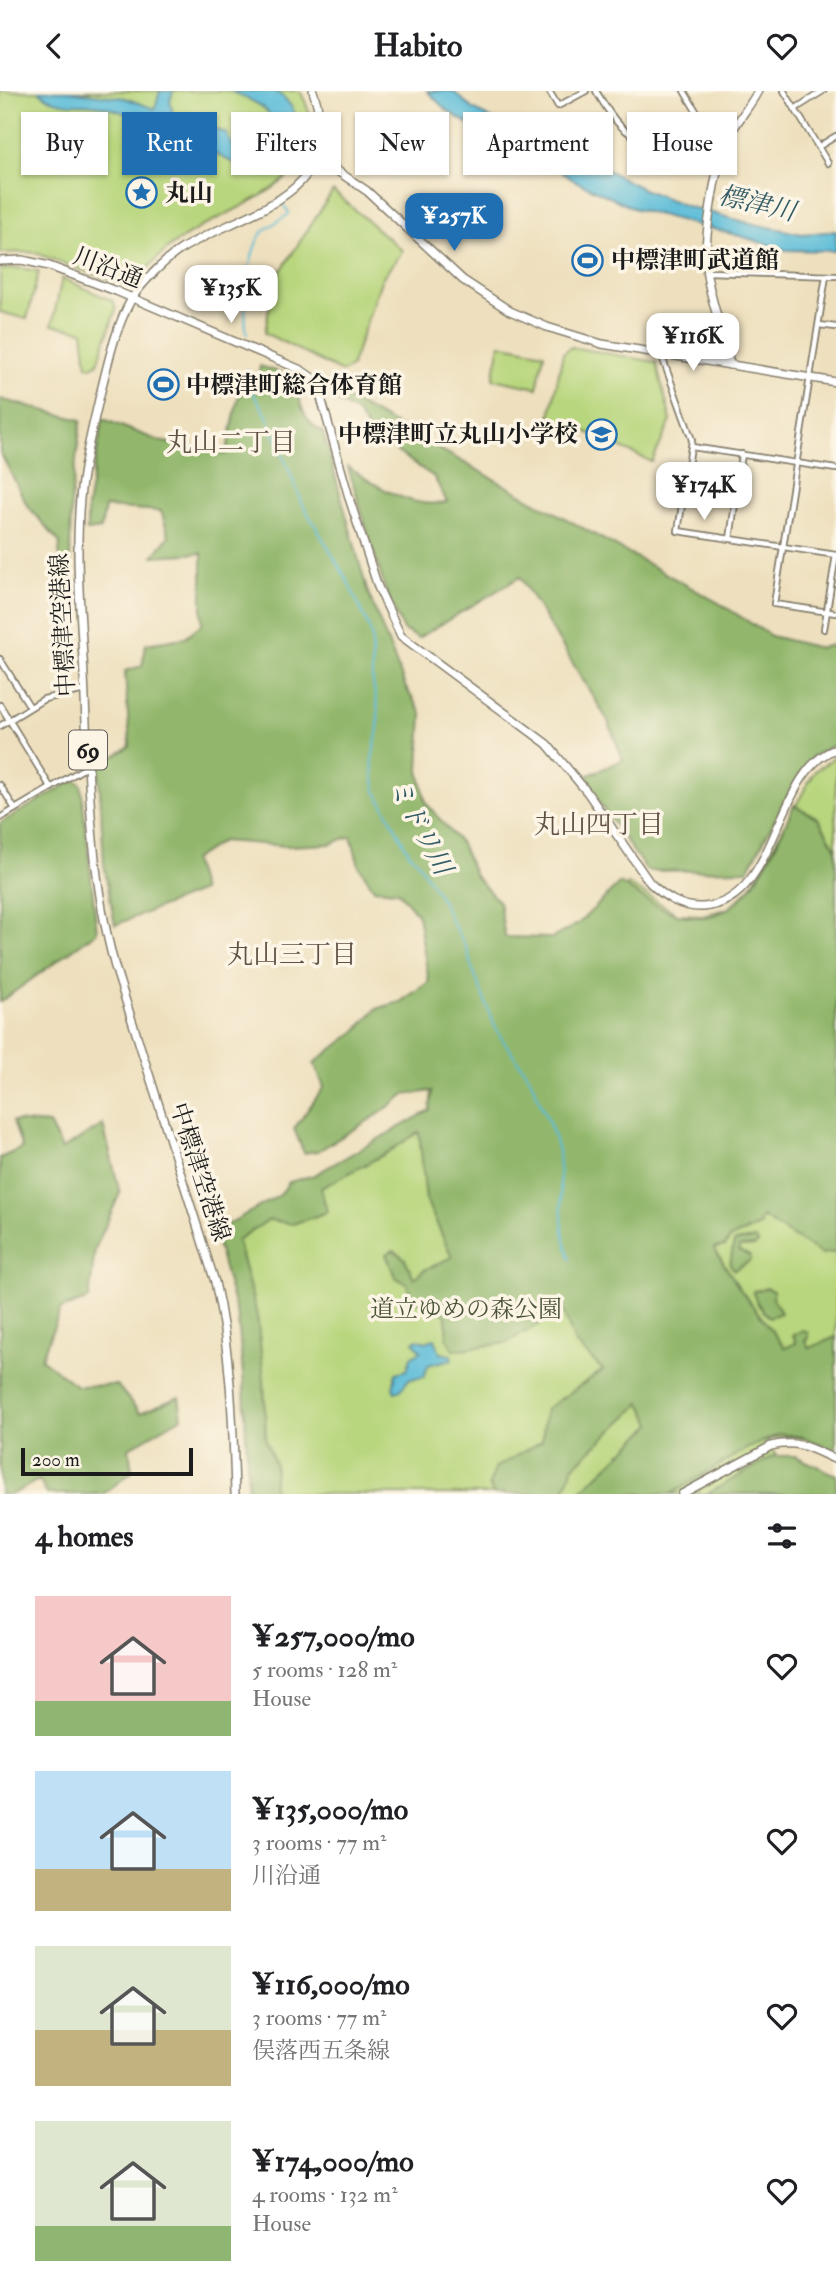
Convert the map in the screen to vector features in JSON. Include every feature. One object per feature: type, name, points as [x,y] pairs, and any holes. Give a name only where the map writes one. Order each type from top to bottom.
[{"type":"main road","name":"中標津空港線","points":[[313,91],[319,112]]},
{"type":"main road","points":[[737,124],[758,91]]},
{"type":"main road","points":[[341,173],[463,280],[510,311],[562,333],[602,344],[836,382]]},
{"type":"main road","name":"中標津空港線","points":[[235,1494],[230,1365],[215,1282],[105,932],[95,869],[78,582],[80,497],[90,435],[109,358],[116,334],[133,298],[159,268],[182,249],[284,197],[306,175]]},
{"type":"main road","points":[[718,175],[708,237],[707,272],[730,365]]},
{"type":"main road","name":"川沿通","points":[[0,261],[35,261],[133,298],[301,370],[314,379],[378,587],[401,636],[547,744],[587,792],[650,883],[663,895],[676,902],[697,907],[721,904],[738,894],[773,838],[804,778],[817,759],[836,748]]},
{"type":"main road","points":[[682,1494],[771,1446],[786,1442],[800,1444],[836,1460]]},
{"type":"street","points":[[549,91],[558,106],[586,91]]},
{"type":"street","points":[[597,91],[615,122],[627,131]]},
{"type":"street","points":[[684,91],[697,112]]},
{"type":"street","points":[[785,91],[828,163]]},
{"type":"street","points":[[794,109],[823,91]]},
{"type":"street","points":[[818,147],[836,136]]},
{"type":"street","points":[[707,272],[836,276]]},
{"type":"street","points":[[826,276],[774,604],[836,613]]},
{"type":"street","points":[[819,324],[836,327]]},
{"type":"street","points":[[661,354],[692,440],[678,531],[836,555],[824,629]]},
{"type":"street","points":[[692,447],[836,469]]},
{"type":"street","points":[[730,538],[742,454]]},
{"type":"street","points":[[0,659],[30,707]]},
{"type":"street","points":[[0,726],[44,699],[85,690]]},
{"type":"street","points":[[0,705],[51,788]]},
{"type":"street","points":[[0,818],[88,766]]},
{"type":"street","points":[[0,785],[15,809]]},
{"type":"green space","points":[[0,91],[300,91],[307,112],[231,112],[231,175],[289,175],[274,188],[193,231],[171,246],[129,288],[33,252],[0,253]]},
{"type":"green space","points":[[333,191],[403,251],[382,278],[351,367],[342,372],[265,333],[273,283]]},
{"type":"green space","points":[[19,268],[39,271],[27,319],[0,312],[0,270]]},
{"type":"green space","points":[[62,278],[113,301],[116,309],[98,363],[92,367],[87,366],[83,331],[52,325]]},
{"type":"green space","points":[[500,344],[544,353],[537,388],[493,379]]},
{"type":"green space","points":[[571,347],[656,362],[671,421],[652,462],[587,432],[548,426],[563,353]]},
{"type":"green space","name":"道立ゆめの森公園","points":[[260,366],[297,378],[302,409],[310,422],[323,432],[367,590],[406,688],[422,714],[419,770],[426,803],[461,844],[475,876],[499,902],[505,937],[552,938],[579,923],[620,883],[677,914],[700,917],[720,912],[738,901],[752,885],[765,866],[794,805],[818,818],[836,849],[836,1252],[821,1254],[762,1217],[759,1226],[730,1238],[725,1246],[714,1248],[740,1289],[785,1348],[796,1343],[793,1335],[803,1330],[808,1333],[805,1341],[809,1348],[836,1337],[836,1451],[803,1437],[780,1434],[748,1448],[671,1494],[493,1494],[489,1485],[495,1468],[542,1441],[546,1409],[603,1370],[575,1343],[563,1311],[506,1343],[454,1350],[447,1339],[446,1316],[438,1309],[411,1299],[407,1284],[395,1277],[386,1254],[394,1250],[405,1259],[414,1278],[424,1270],[452,1257],[426,1200],[419,1132],[387,1153],[321,1188],[327,1212],[293,1224],[269,1220],[237,1240],[257,1315],[264,1380],[266,1441],[275,1464],[273,1494],[248,1494],[244,1385],[238,1319],[214,1232],[280,1195],[289,1182],[314,1175],[430,1110],[432,1091],[404,1095],[379,1114],[318,1151],[304,1153],[294,1129],[324,1087],[314,1063],[356,1031],[376,1009],[400,1002],[429,982],[418,915],[398,891],[374,889],[359,866],[351,836],[330,844],[288,846],[222,841],[193,860],[202,891],[115,925],[104,865],[98,754],[109,760],[130,746],[125,671],[142,666],[146,644],[184,638],[202,624],[202,553],[153,556],[169,536],[161,511],[105,507],[101,529],[87,531],[87,507],[103,419],[159,441],[226,454],[239,394],[256,390]],"holes":[[[641,1403],[652,1424],[579,1493],[564,1493],[573,1467]]]},
{"type":"green space","points":[[345,397],[719,603],[771,636],[820,648],[836,644],[836,744],[813,756],[792,788],[748,870],[647,871],[582,778],[623,760],[608,721],[520,577],[418,638],[403,630],[385,589],[348,467],[408,500],[434,504],[447,502],[434,477],[372,435],[357,413],[338,402]]},
{"type":"green space","points":[[0,399],[81,420],[71,501],[70,566],[62,564],[60,543],[27,505],[0,452]]},
{"type":"green space","name":"道立ゆめの森公園","points":[[836,756],[836,1451],[793,1437],[767,1441],[799,1494],[250,1494],[241,1321],[219,1240],[528,1057],[628,884],[678,914],[703,915],[730,908],[750,888],[815,771]]},
{"type":"green space","points":[[75,780],[81,784],[97,932],[0,1002],[0,823]]},
{"type":"green space","points":[[13,1121],[49,1124],[62,1149],[103,1125],[120,1193],[95,1249],[89,1299],[61,1309],[41,1359],[77,1386],[117,1385],[140,1413],[179,1397],[182,1417],[129,1448],[132,1472],[103,1494],[47,1494],[39,1480],[12,1494],[0,1494],[0,1158],[22,1148]]},
{"type":"green space","points":[[755,1239],[758,1243],[755,1246],[739,1247],[739,1251],[750,1256],[751,1260],[734,1270],[730,1264],[734,1242]]},
{"type":"green space","points":[[767,1288],[773,1291],[773,1298],[781,1313],[770,1317],[759,1306],[753,1291]]},
{"type":"green space","points":[[774,1456],[795,1456],[836,1475],[836,1494],[707,1494]]},
{"type":"water","points":[[39,91],[68,91],[125,98],[155,109],[160,91],[173,91],[170,102],[172,112],[122,112],[96,105],[62,103]]},
{"type":"water","points":[[229,91],[273,91],[290,105],[294,112],[268,112],[258,104]]},
{"type":"water","points":[[427,91],[453,91],[479,112],[463,112],[463,121],[445,109]]},
{"type":"water","points":[[217,130],[226,133],[231,143],[231,161],[217,155]]},
{"type":"water","points":[[613,173],[643,189],[686,206],[745,222],[802,234],[836,231],[836,251],[785,250],[633,208],[566,175]]},
{"type":"water","points":[[417,1339],[425,1342],[435,1339],[440,1353],[451,1355],[452,1359],[428,1365],[424,1377],[409,1379],[401,1390],[395,1392],[393,1388],[396,1373],[407,1370],[411,1357],[421,1351],[414,1342]]},
{"type":"waterway","name":"ミドリ川","points":[[247,333],[246,295],[254,250],[264,231],[288,215],[289,212],[284,206]]},
{"type":"waterway","name":"ミドリ川","points":[[247,369],[249,386],[267,416],[303,505],[346,578],[372,638],[372,677],[378,711],[378,729],[372,759],[375,789],[409,853],[443,902],[467,949],[493,1022],[530,1078],[553,1133],[558,1151],[563,1231],[570,1259]]},
{"type":"place","name":"丸山","points":[[142,193]]},
{"type":"place","name":"中標津町武道館","points":[[588,260]]},
{"type":"place","name":"中標津町総合体育館","points":[[163,385]]},
{"type":"place","name":"中標津町立丸山小学校","points":[[601,434]]},
{"type":"district","name":"丸山二丁目","points":[[231,443]]},
{"type":"district","name":"丸山四丁目","points":[[599,825]]},
{"type":"district","name":"丸山三丁目","points":[[292,955]]},
{"type":"water label","name":"標津川","points":[[757,204]]}]
